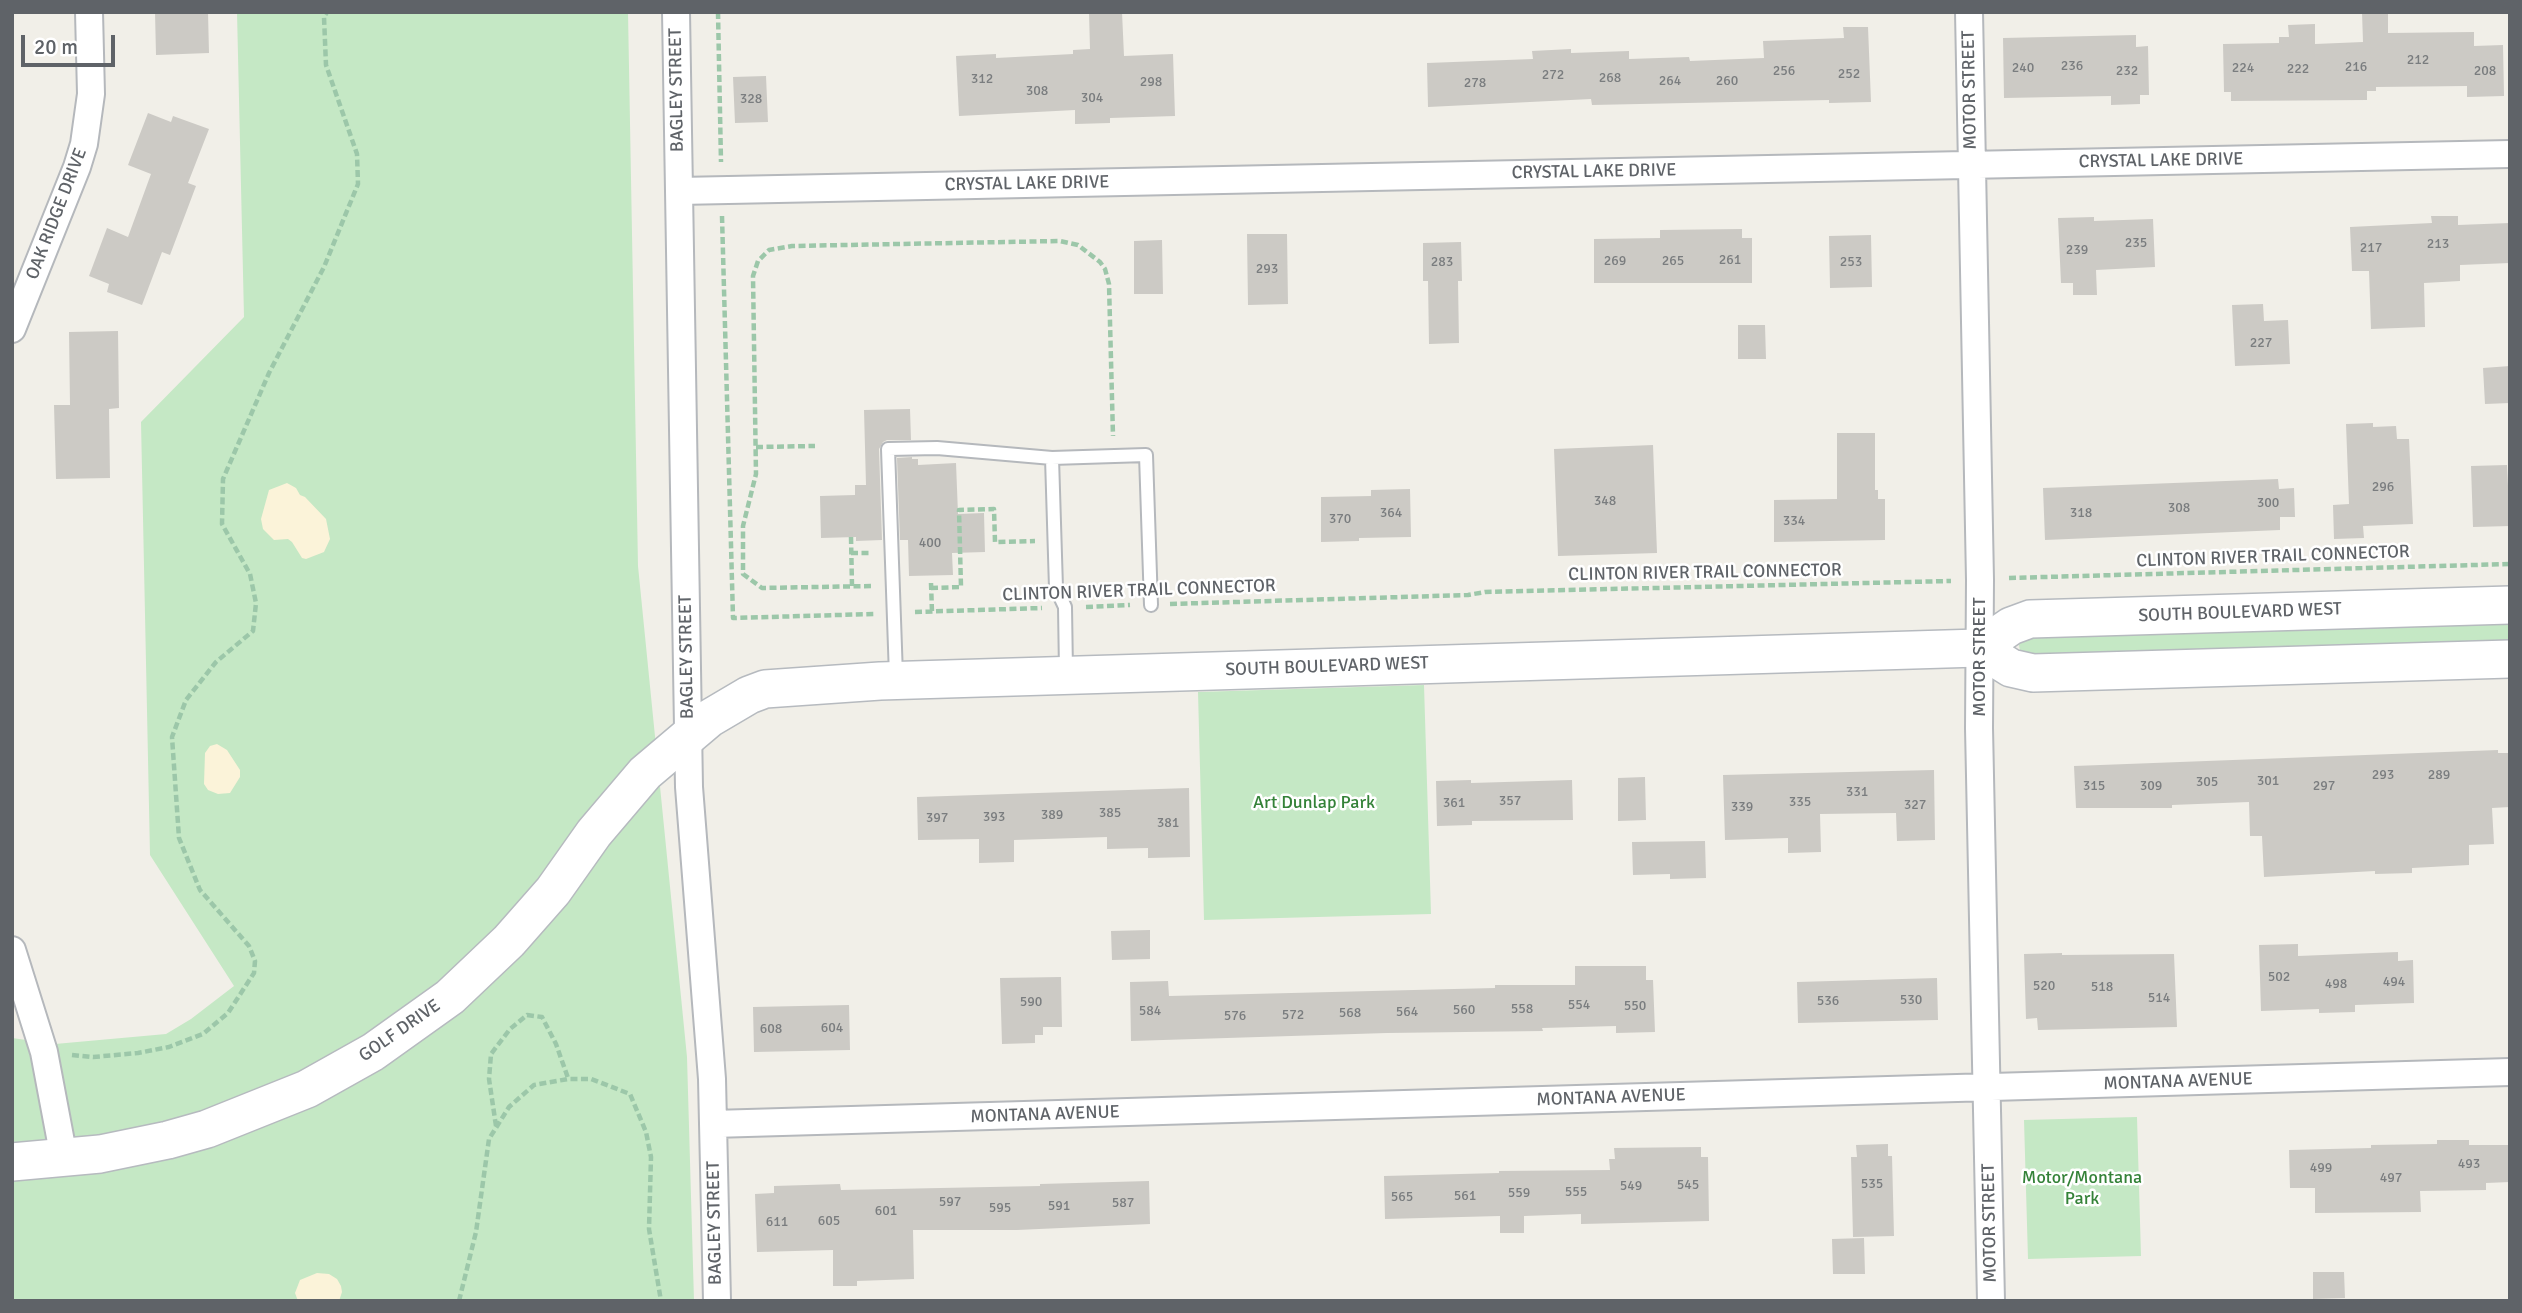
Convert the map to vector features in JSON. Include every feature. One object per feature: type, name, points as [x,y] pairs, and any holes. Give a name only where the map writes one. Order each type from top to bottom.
[{"type":"street","name":"OAK RIDGE DRIVE","points":[[12,329],[84,144],[91,94],[89,12]]},
{"type":"street","name":"BAGLEY STREET","points":[[676,12],[688,736],[713,1124],[717,1301]]},
{"type":"street","name":"MOTOR STREET","points":[[1969,12],[1991,1301]]},
{"type":"street","name":"CRYSTAL LAKE DRIVE","points":[[679,191],[2510,154]]},
{"type":"street","name":"SOUTH BOULEVARD WEST","points":[[688,736],[734,703],[765,690],[896,680],[1979,648],[2011,626],[2030,619],[2510,605]]},
{"type":"street","points":[[1979,648],[2011,668],[2033,673],[2510,659]]},
{"type":"street","name":"GOLF DRIVE","points":[[12,1162],[100,1154],[168,1140],[247,1115],[307,1089],[397,1037],[450,997],[509,941],[553,891],[594,833],[645,773],[688,736]]},
{"type":"street","points":[[12,950],[44,1052],[64,1158]]},
{"type":"street","name":"MONTANA AVENUE","points":[[713,1124],[2510,1072]]},
{"type":"lane","points":[[896,680],[888,449],[937,448],[1052,458],[1146,455],[1151,605]]},
{"type":"lane","points":[[1052,458],[1056,588],[1065,607],[1066,675]]},
{"type":"path","points":[[44,1052],[93,1057],[169,1047],[203,1034],[228,1013],[254,973],[255,961],[249,946],[200,890],[178,838],[172,737],[186,700],[216,662],[253,631],[256,603],[250,574],[222,524],[223,479],[270,373],[324,267],[358,184],[357,155],[326,65],[324,17],[327,12]]},
{"type":"path","points":[[718,12],[721,169]]},
{"type":"path","name":"CLINTON RIVER TRAIL CONNECTOR","points":[[722,210],[733,618],[1440,596],[1485,592],[1954,581]]},
{"type":"path","points":[[893,585],[762,588],[743,574],[743,526],[756,474],[753,276],[758,261],[769,250],[792,246],[1060,241],[1086,250],[1100,262],[1108,275],[1113,456]]},
{"type":"path","points":[[756,447],[815,446]]},
{"type":"path","points":[[932,612],[931,586],[961,587],[959,510],[994,509],[995,542],[1055,540]]},
{"type":"path","points":[[851,537],[852,586]]},
{"type":"path","name":"CLINTON RIVER TRAIL CONNECTOR","points":[[1996,579],[2510,564]]},
{"type":"path","points":[[496,1126],[489,1079],[491,1054],[510,1029],[527,1014],[542,1017],[568,1079]]},
{"type":"path","points":[[459,1301],[476,1232],[489,1139],[509,1107],[534,1085],[568,1079],[591,1079],[630,1094],[646,1132],[651,1157],[649,1229],[661,1301]]},
{"type":"green space","points":[[237,12],[628,12],[638,566],[687,1057],[694,1301],[12,1301],[12,1038],[55,1044],[166,1034],[191,1019],[234,986],[150,855],[141,422],[244,317]]},
{"type":"green space","points":[[2510,619],[2510,646],[2035,660],[2020,651],[2019,645],[2023,637]]},
{"type":"green space","name":"Art Dunlap Park","points":[[1424,685],[1431,914],[1204,920],[1198,692]]},
{"type":"green space","name":"Motor/Montana Park","points":[[2137,1117],[2141,1256],[2028,1259],[2024,1120]]},
{"type":"sand","points":[[287,483],[296,488],[326,519],[330,539],[324,552],[306,559],[302,558],[288,539],[274,540],[263,529],[261,519],[269,490]]},
{"type":"sand","points":[[217,744],[227,750],[240,770],[240,777],[230,793],[218,794],[208,790],[204,784],[205,753],[210,746]]},
{"type":"sand","points":[[317,1273],[329,1274],[337,1279],[342,1292],[339,1301],[298,1301],[295,1293],[300,1280]]},
{"type":"building","points":[[155,12],[208,12],[209,53],[156,55]]},
{"type":"building","points":[[1089,12],[1122,12],[1124,56],[1173,54],[1175,116],[1110,118],[1110,123],[1075,124],[1075,110],[959,116],[956,56],[996,54],[996,58],[1073,54],[1073,50],[1090,49]]},
{"type":"building","points":[[2362,12],[2388,12],[2388,33],[2474,32],[2474,46],[2503,45],[2504,96],[2467,97],[2467,86],[2376,87],[2376,91],[2367,91],[2367,100],[2231,101],[2231,92],[2224,92],[2223,44],[2279,43],[2279,37],[2289,37],[2288,25],[2315,24],[2315,44],[2363,42]]},
{"type":"building","points":[[1843,27],[1868,27],[1871,102],[1829,103],[1829,100],[1592,105],[1591,99],[1428,107],[1427,63],[1533,59],[1532,51],[1571,49],[1571,53],[1629,51],[1629,59],[1689,57],[1690,61],[1764,58],[1763,41],[1844,38]]},
{"type":"building","points":[[2136,35],[2136,47],[2148,46],[2149,95],[2140,95],[2140,104],[2111,105],[2111,96],[2004,98],[2003,38]]},
{"type":"building","points":[[766,76],[768,122],[735,123],[733,77]]},
{"type":"building","points":[[148,113],[171,122],[173,116],[209,129],[188,183],[196,186],[170,255],[162,252],[142,305],[107,292],[109,284],[89,276],[107,228],[128,237],[151,174],[128,165]]},
{"type":"building","points":[[2431,216],[2458,216],[2458,225],[2510,223],[2510,263],[2460,265],[2460,281],[2424,283],[2425,327],[2371,329],[2369,271],[2352,271],[2350,227],[2432,223]]},
{"type":"building","points":[[2094,217],[2094,221],[2153,219],[2155,267],[2096,270],[2097,295],[2073,295],[2073,283],[2061,283],[2058,218]]},
{"type":"building","points":[[1742,229],[1742,238],[1752,238],[1752,283],[1594,283],[1594,239],[1660,238],[1660,230]]},
{"type":"building","points":[[1247,234],[1287,234],[1288,304],[1248,305]]},
{"type":"building","points":[[1871,235],[1872,287],[1830,288],[1829,236]]},
{"type":"building","points":[[1162,240],[1163,294],[1134,294],[1134,241]]},
{"type":"building","points":[[1461,242],[1462,281],[1458,281],[1459,343],[1429,344],[1428,281],[1423,281],[1423,243]]},
{"type":"building","points":[[2263,304],[2264,321],[2288,320],[2290,364],[2235,366],[2232,305]]},
{"type":"building","points":[[1738,325],[1765,325],[1766,359],[1738,359]]},
{"type":"building","points":[[118,331],[119,408],[109,409],[110,478],[56,479],[54,405],[70,405],[69,332]]},
{"type":"building","points":[[2510,366],[2510,403],[2485,404],[2483,368]]},
{"type":"building","points":[[910,409],[911,440],[887,440],[879,449],[882,540],[856,541],[856,537],[821,538],[820,496],[855,495],[855,485],[866,485],[864,410]]},
{"type":"building","points":[[2373,423],[2373,427],[2396,426],[2397,439],[2409,439],[2413,524],[2363,526],[2364,538],[2334,539],[2333,505],[2349,504],[2346,424]]},
{"type":"building","points":[[1837,433],[1875,433],[1875,490],[1878,490],[1878,499],[1885,499],[1885,540],[1774,542],[1774,500],[1837,499]]},
{"type":"building","points":[[1653,445],[1657,553],[1558,556],[1554,449]]},
{"type":"building","points":[[897,458],[918,459],[918,465],[956,463],[958,514],[984,513],[985,552],[952,553],[953,575],[909,576],[908,540],[900,540]]},
{"type":"building","points":[[2507,465],[2510,526],[2473,527],[2471,466]]},
{"type":"building","points":[[2278,479],[2279,489],[2294,488],[2295,517],[2280,517],[2280,530],[2045,540],[2043,488]]},
{"type":"building","points":[[1410,489],[1411,537],[1321,542],[1321,497],[1371,496],[1371,490]]},
{"type":"building","points":[[2498,750],[2498,753],[2510,753],[2510,807],[2492,808],[2494,844],[2469,845],[2469,865],[2412,868],[2412,873],[2375,874],[2375,871],[2264,877],[2262,836],[2250,836],[2249,802],[2172,805],[2172,808],[2076,808],[2074,766]]},
{"type":"building","points":[[1934,770],[1935,840],[1897,841],[1896,813],[1820,814],[1821,852],[1788,853],[1788,838],[1725,840],[1723,775]]},
{"type":"building","points":[[1645,777],[1646,820],[1618,821],[1618,778]]},
{"type":"building","points":[[1471,780],[1471,783],[1572,780],[1573,820],[1472,821],[1472,825],[1437,826],[1436,781]]},
{"type":"building","points":[[1189,788],[1190,857],[1148,858],[1148,848],[1107,849],[1107,837],[1014,840],[1014,862],[979,863],[979,839],[918,840],[917,797]]},
{"type":"building","points":[[1705,841],[1706,878],[1670,879],[1670,874],[1633,875],[1632,842]]},
{"type":"building","points":[[1150,930],[1150,959],[1112,960],[1111,931]]},
{"type":"building","points":[[2298,944],[2298,956],[2398,952],[2398,961],[2413,960],[2414,1003],[2355,1005],[2355,1012],[2319,1013],[2319,1009],[2261,1011],[2259,945]]},
{"type":"building","points":[[2024,954],[2174,954],[2177,1027],[2038,1030],[2037,1018],[2026,1019]]},
{"type":"building","points":[[1575,966],[1646,966],[1646,980],[1653,980],[1655,1032],[1616,1033],[1616,1026],[1542,1028],[1543,1031],[1131,1041],[1130,982],[1168,981],[1169,996],[1495,988],[1495,985],[1575,985]]},
{"type":"building","points":[[1061,977],[1062,1027],[1043,1027],[1043,1035],[1035,1035],[1035,1043],[1002,1044],[1000,978]]},
{"type":"building","points":[[1937,978],[1938,1020],[1798,1023],[1797,982]]},
{"type":"building","points":[[849,1005],[850,1050],[754,1052],[753,1007]]},
{"type":"building","points":[[2437,1140],[2469,1140],[2469,1145],[2510,1145],[2510,1182],[2486,1183],[2486,1190],[2420,1191],[2421,1212],[2315,1213],[2315,1188],[2290,1188],[2289,1150],[2437,1144]]},
{"type":"building","points":[[1888,1144],[1888,1156],[1892,1156],[1894,1236],[1853,1237],[1851,1157],[1857,1157],[1856,1145]]},
{"type":"building","points":[[1701,1147],[1701,1157],[1708,1157],[1709,1221],[1581,1224],[1581,1214],[1524,1216],[1524,1233],[1500,1233],[1500,1216],[1385,1219],[1384,1176],[1610,1170],[1609,1159],[1615,1159],[1614,1148]]},
{"type":"building","points":[[1149,1181],[1150,1224],[1017,1230],[913,1230],[914,1279],[857,1281],[857,1286],[833,1286],[833,1250],[757,1252],[755,1194],[774,1193],[774,1186],[840,1184],[841,1190]]},
{"type":"building","points":[[1864,1238],[1865,1274],[1833,1274],[1832,1239]]},
{"type":"building","points":[[2313,1272],[2344,1272],[2345,1298],[2313,1299]]}]
